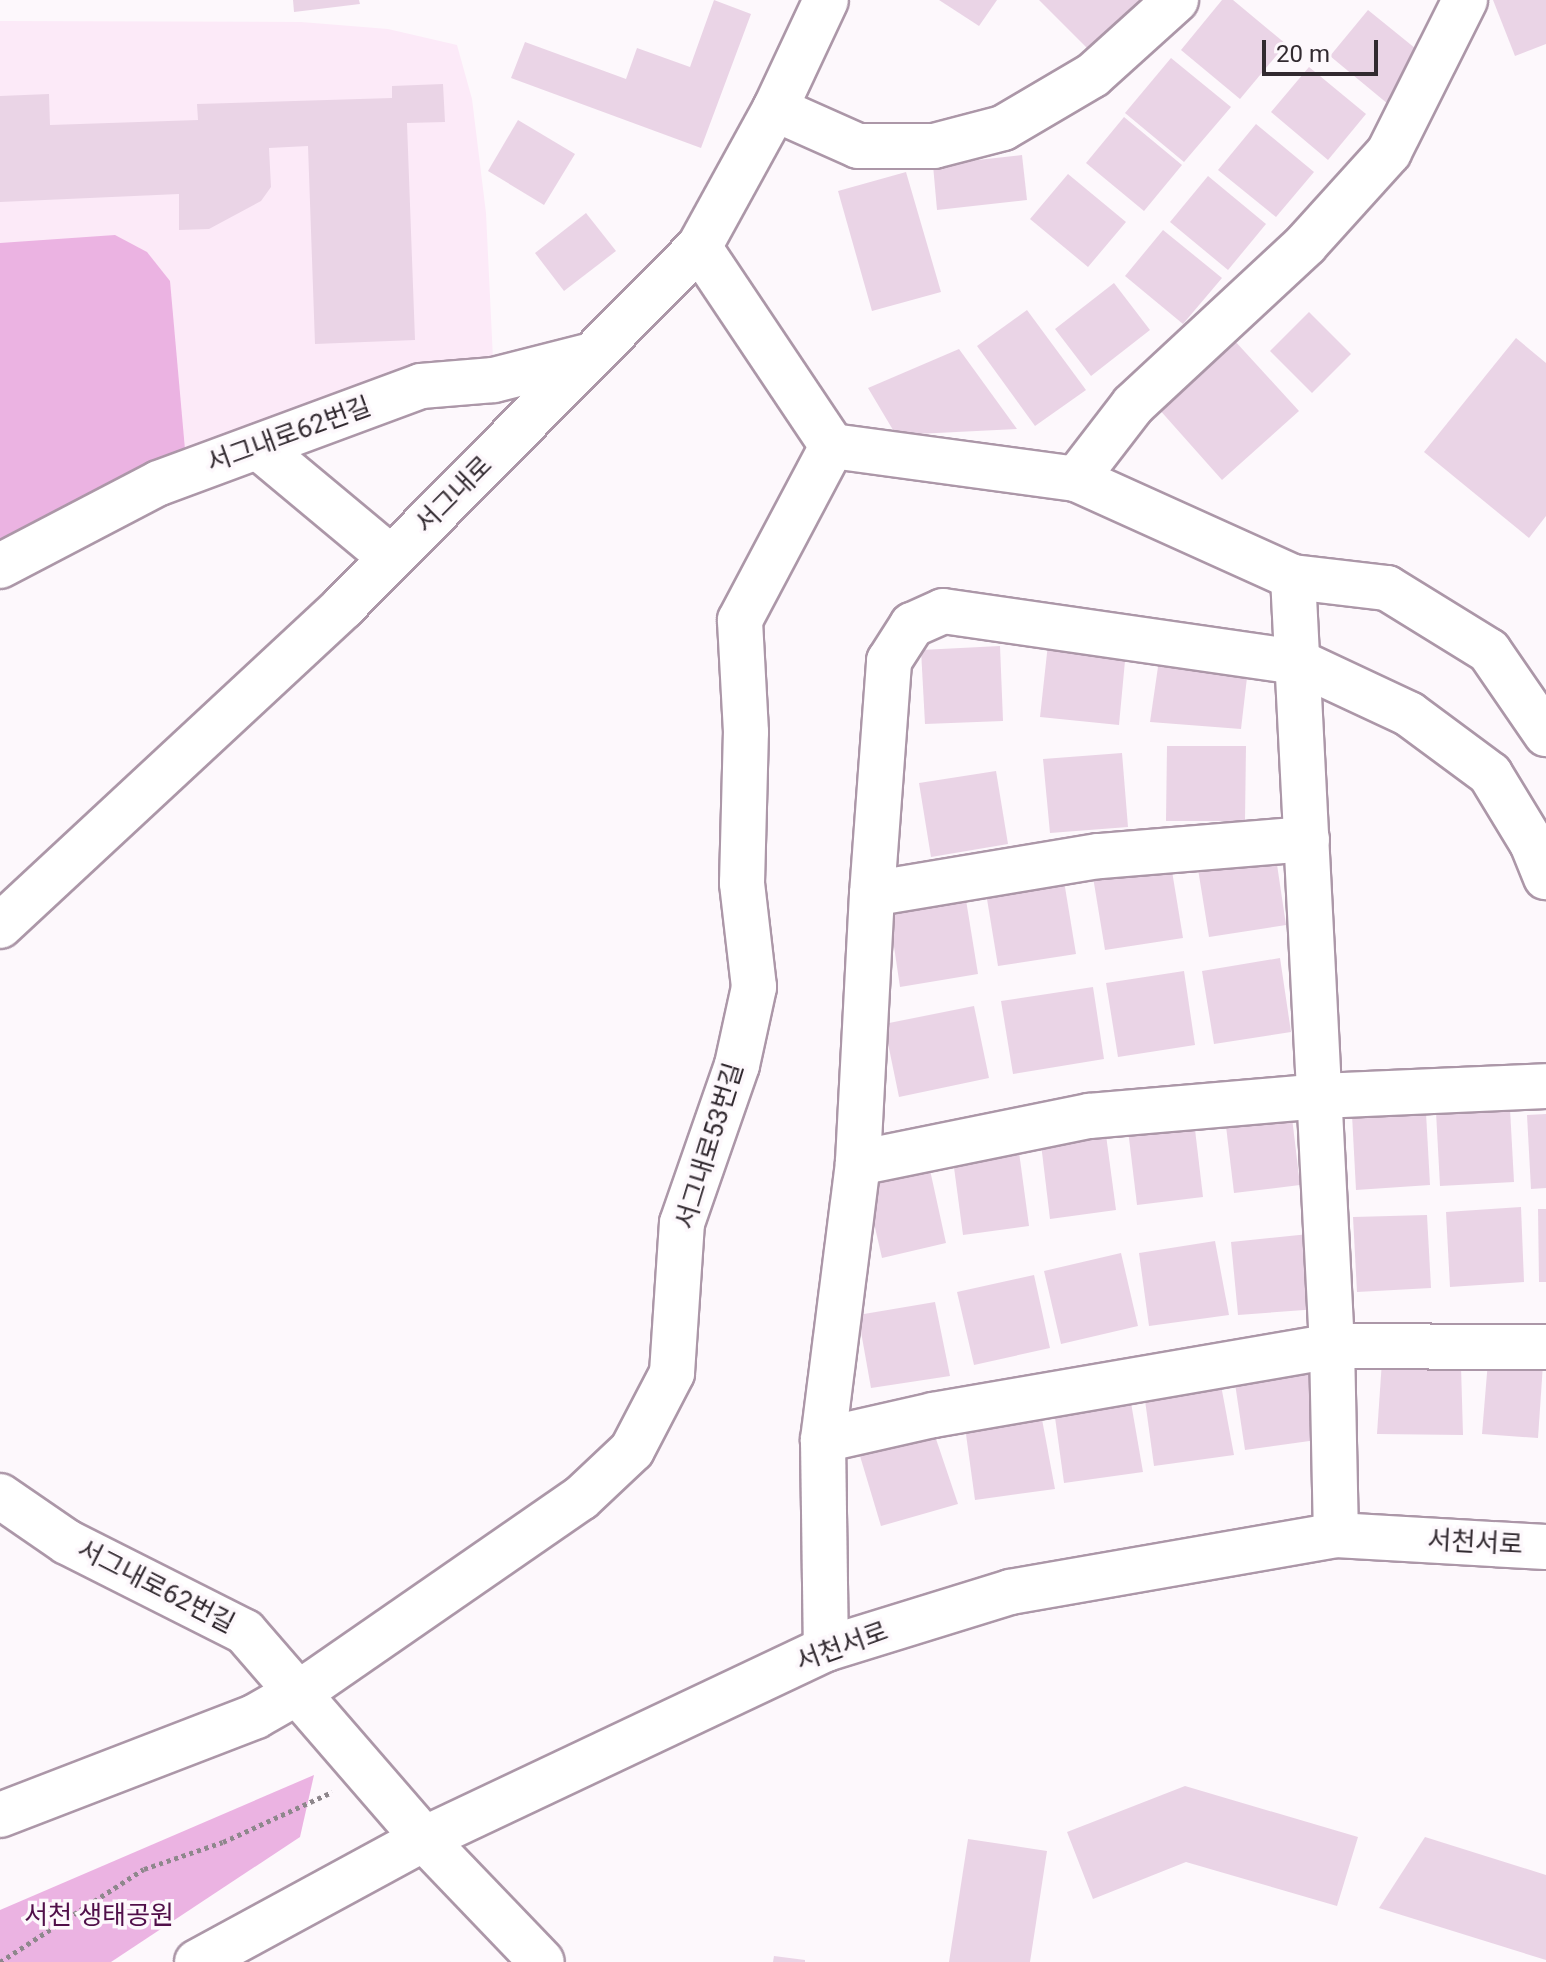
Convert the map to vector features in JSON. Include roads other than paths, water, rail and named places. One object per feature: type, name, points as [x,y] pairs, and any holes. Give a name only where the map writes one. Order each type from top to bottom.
[{"type":"street","name":"서그내로","points":[[0,926],[391,558],[699,247],[775,109],[826,0]]},
{"type":"street","points":[[775,109],[858,146],[934,146],[1003,128],[1093,75],[1176,0]]},
{"type":"street","points":[[1076,479],[1133,405],[1306,244],[1389,152],[1465,0]]},
{"type":"street","points":[[699,247],[832,446],[1076,479],[1293,577],[1387,588],[1489,651],[1546,734]]},
{"type":"street","name":"서그내로62번길","points":[[12,553],[159,483],[421,386],[494,380],[594,354]]},
{"type":"street","name":"서그내로53번길","points":[[0,1815],[256,1716],[299,1692],[403,1626],[581,1498],[632,1450],[672,1373],[682,1223],[737,1065],[754,987],[742,883],[746,732],[740,620],[832,446]]},
{"type":"street","points":[[258,447],[391,558]]},
{"type":"street","points":[[1293,577],[1332,1346],[1336,1535]]},
{"type":"street","points":[[826,1649],[823,1440],[858,1163],[872,894],[889,661],[912,625],[943,611],[1298,662],[1409,714],[1490,774],[1532,843],[1546,877]]},
{"type":"street","points":[[872,894],[1098,856],[1307,839]]},
{"type":"street","points":[[858,1163],[1089,1116],[1320,1096],[1546,1086]]},
{"type":"street","points":[[823,1440],[933,1415],[1332,1346],[1546,1347]]},
{"type":"street","name":"서그내로62번길","points":[[0,1496],[67,1542],[245,1632],[371,1774],[424,1839],[542,1962]]},
{"type":"street","name":"서천서로","points":[[197,1962],[424,1839],[826,1649],[1010,1592],[1336,1535],[1546,1547]]},
{"type":"park label","name":"서천 생태공원","points":[[99,1916]]}]
